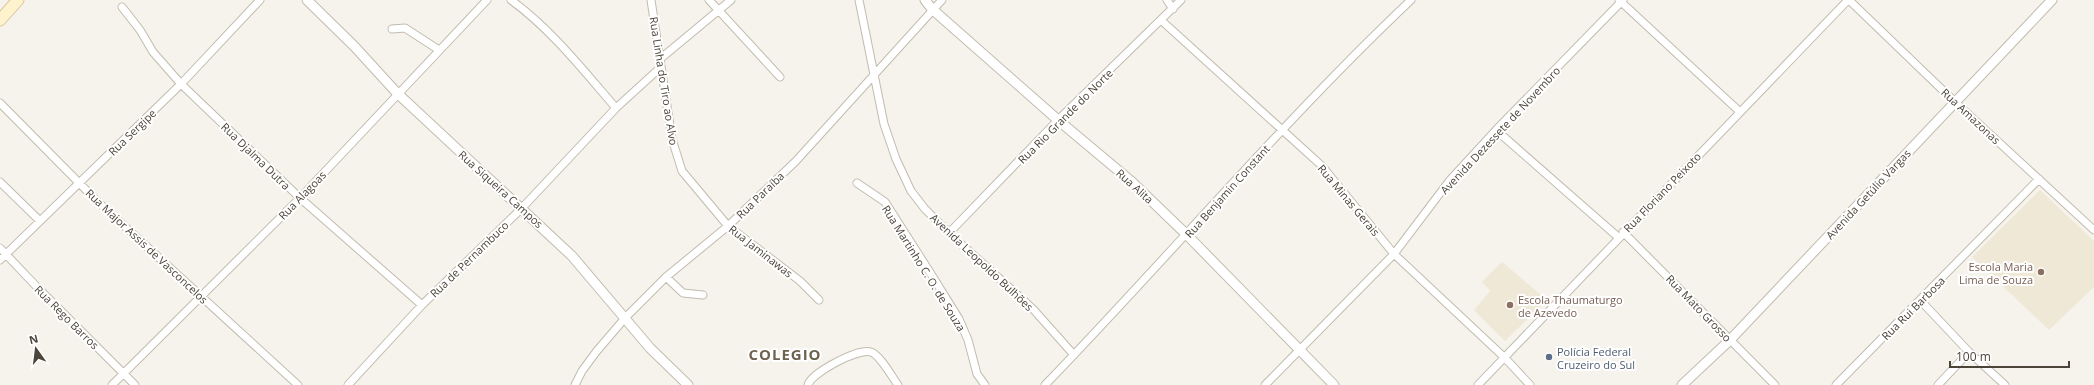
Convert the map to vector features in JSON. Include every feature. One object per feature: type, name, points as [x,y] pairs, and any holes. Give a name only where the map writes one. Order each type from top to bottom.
[{"type":"main road","points":[[0,19],[18,0]]},
{"type":"street","name":"Rua Sergipe","points":[[0,260],[181,84],[260,0]]},
{"type":"street","name":"Rua Siqueira Campos","points":[[306,0],[354,46],[397,94],[572,256],[650,348],[688,385]]},
{"type":"street","name":"Rua Alagoas","points":[[112,385],[300,198],[487,0]]},
{"type":"street","points":[[511,0],[530,14],[552,35],[616,108]]},
{"type":"street","name":"Rua Linha do Tiro ao Alvo","points":[[651,0],[678,162]]},
{"type":"street","points":[[708,0],[761,59],[780,77]]},
{"type":"street","name":"Rua de Pernambuco","points":[[348,385],[422,305],[521,209],[616,108],[661,63],[731,0]]},
{"type":"street","name":"Avenida Leopoldo Bulhões","points":[[859,0],[884,124],[899,166],[911,191],[925,209],[949,233],[1033,309],[1074,355]]},
{"type":"street","name":"Rua Alita","points":[[925,0],[932,9],[1058,120],[1132,182],[1187,234],[1334,385]]},
{"type":"street","name":"Rua Paraíba","points":[[575,385],[582,371],[596,352],[625,318],[666,277],[728,226],[796,161],[932,9],[942,0]]},
{"type":"street","points":[[1167,0],[1173,9]]},
{"type":"street","name":"Rua Rio Grande do Norte","points":[[949,233],[1058,120],[1162,21],[1181,0]]},
{"type":"street","name":"Rua Benjamin Constant","points":[[1046,385],[1282,131],[1411,0]]},
{"type":"street","name":"Rua Amazonas","points":[[1848,0],[1955,102],[2094,230]]},
{"type":"street","name":"Rua Floriano Peixoto","points":[[1478,385],[1739,111],[1848,0]]},
{"type":"street","name":"Avenida Getúlio Vargas","points":[[1682,385],[1730,340],[2052,0]]},
{"type":"street","points":[[1621,1],[1739,111]]},
{"type":"street","name":"Avenida Dezessete de Novembro","points":[[1265,385],[1394,254],[1450,180],[1496,130],[1621,1]]},
{"type":"street","name":"Rua Djalma Dutra","points":[[122,6],[140,30],[153,52],[181,84],[300,198],[422,305]]},
{"type":"street","name":"Rua Minas Gerais","points":[[1162,21],[1322,166],[1394,254],[1505,358],[1530,385]]},
{"type":"street","points":[[392,29],[405,28],[439,50]]},
{"type":"street","name":"Rua Major Assis de Vasconcelos","points":[[0,103],[98,202],[201,298],[253,342],[298,385]]},
{"type":"street","name":"Rua Mato Grosso","points":[[1496,130],[1621,235],[1775,385]]},
{"type":"street","name":"Rua Jaminawas","points":[[678,162],[689,181],[728,226],[800,281],[819,300]]},
{"type":"street","name":"Rua Rui Barbosa","points":[[1836,385],[2039,179]]},
{"type":"street","points":[[0,182],[40,222]]},
{"type":"street","name":"Rua Martinho C. O. de Souza","points":[[857,183],[885,202],[931,274],[958,319],[968,340],[977,374],[985,385]]},
{"type":"street","name":"Rua Rego Barros","points":[[0,248],[135,385]]},
{"type":"street","points":[[666,277],[683,293],[703,295]]},
{"type":"street","points":[[1920,300],[1969,352],[2005,385]]},
{"type":"street","points":[[808,385],[813,378],[844,358],[866,351],[877,356],[898,385]]},
{"type":"street","points":[[1938,385],[1969,352]]},
{"type":"shaded area","name":"Escola Maria Lima de Souza","points":[[2040,190],[2094,241],[2094,287],[2049,330],[1972,257]]},
{"type":"shaded area","name":"Escola Thaumaturgo de Azevedo","points":[[1502,262],[1547,300],[1505,341],[1474,310],[1490,291],[1482,282]]},
{"type":"place","name":"Escola Maria Lima de Souza","points":[[2041,272]]},
{"type":"place","name":"Escola Thaumaturgo de Azevedo","points":[[1510,305]]},
{"type":"place","name":"Polícia Federal Cruzeiro do Sul","points":[[1549,357]]},
{"type":"district","name":"COLEGIO","points":[[785,354]]}]
